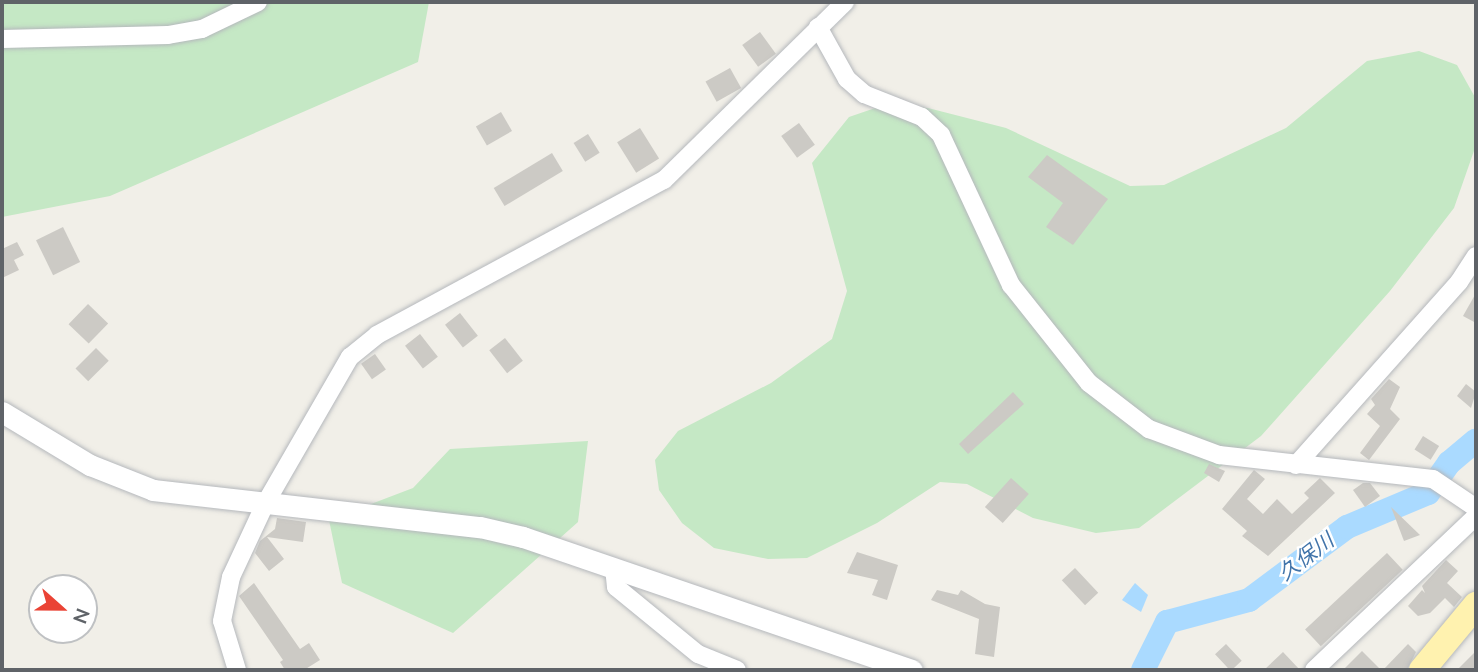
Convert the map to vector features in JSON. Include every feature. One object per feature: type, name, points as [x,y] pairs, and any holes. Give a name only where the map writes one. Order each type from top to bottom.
[{"type":"main road","points":[[1422,670],[1476,605]]},
{"type":"street","points":[[2,39],[168,35],[202,29],[258,2]]},
{"type":"street","points":[[237,670],[222,621],[231,577],[265,504],[350,357],[377,335],[636,199],[664,180],[845,2]]},
{"type":"street","points":[[818,27],[847,79],[864,94],[922,117],[940,135],[1011,285],[1089,383],[1149,429],[1190,446],[1296,465],[1437,482],[1476,508]]},
{"type":"street","points":[[1296,465],[1459,282],[1476,256]]},
{"type":"street","points":[[6,421],[90,465],[153,490],[480,527],[614,568],[886,667],[912,670]]},
{"type":"street","points":[[1314,670],[1476,516]]},
{"type":"street","points":[[614,568],[616,587],[698,654],[737,670]]},
{"type":"green space","points":[[2,2],[429,2],[418,62],[110,196],[2,217]]},
{"type":"green space","points":[[1419,51],[1457,65],[1476,99],[1475,148],[1454,208],[1390,291],[1261,436],[1139,528],[1096,533],[1033,518],[967,484],[940,482],[877,523],[807,558],[768,559],[714,548],[682,523],[659,490],[655,460],[678,431],[771,383],[832,339],[847,291],[812,163],[849,117],[884,105],[928,108],[1006,128],[1130,186],[1164,185],[1286,128],[1367,61]]},
{"type":"green space","points":[[588,441],[578,522],[453,633],[342,583],[329,520],[413,488],[450,449]]},
{"type":"water","points":[[1135,583],[1148,595],[1141,612],[1122,600]]},
{"type":"building","points":[[760,32],[776,54],[758,67],[742,45]]},
{"type":"building","points":[[730,68],[741,88],[717,102],[706,82]]},
{"type":"building","points":[[501,112],[512,131],[487,146],[476,126]]},
{"type":"building","points":[[799,123],[815,145],[797,158],[781,136]]},
{"type":"building","points":[[640,128],[659,159],[636,173],[617,142]]},
{"type":"building","points":[[588,134],[600,153],[585,162],[574,143]]},
{"type":"building","points":[[552,153],[563,171],[505,206],[494,188]]},
{"type":"building","points":[[1047,155],[1108,199],[1073,245],[1046,227],[1063,203],[1028,177]]},
{"type":"building","points":[[63,227],[80,262],[53,275],[36,240]]},
{"type":"building","points":[[17,242],[24,255],[14,260],[19,270],[2,278],[2,249]]},
{"type":"building","points":[[1476,293],[1476,323],[1463,316]]},
{"type":"building","points":[[88,304],[108,323],[89,344],[69,324]]},
{"type":"building","points":[[460,313],[478,336],[463,348],[445,325]]},
{"type":"building","points":[[420,334],[438,357],[423,369],[405,346]]},
{"type":"building","points":[[505,338],[523,361],[507,373],[489,350]]},
{"type":"building","points":[[96,348],[109,361],[88,381],[75,369]]},
{"type":"building","points":[[375,354],[386,370],[372,379],[361,364]]},
{"type":"building","points":[[1389,379],[1400,387],[1390,409],[1400,419],[1369,460],[1360,453],[1380,426],[1367,414],[1375,405],[1371,399]]},
{"type":"building","points":[[1466,384],[1476,392],[1471,408],[1457,396]]},
{"type":"building","points":[[1013,392],[1024,404],[968,454],[959,444]]},
{"type":"building","points":[[1423,436],[1439,446],[1431,460],[1415,450]]},
{"type":"building","points":[[1209,464],[1225,471],[1219,482],[1204,473]]},
{"type":"building","points":[[1254,470],[1265,479],[1247,499],[1263,514],[1277,499],[1292,514],[1309,498],[1304,493],[1320,478],[1335,493],[1268,556],[1242,536],[1247,531],[1222,509]]},
{"type":"building","points":[[1011,478],[1029,494],[1003,523],[985,507]]},
{"type":"building","points":[[1363,483],[1370,483],[1380,496],[1365,507],[1353,490]]},
{"type":"building","points":[[1391,507],[1420,535],[1404,541]]},
{"type":"building","points":[[277,518],[306,522],[303,542],[267,537],[284,559],[269,571],[255,553],[260,541],[275,529]]},
{"type":"building","points":[[857,552],[898,565],[887,600],[872,595],[878,580],[847,573]]},
{"type":"building","points":[[1387,553],[1403,570],[1321,646],[1305,629]]},
{"type":"building","points":[[1446,560],[1458,571],[1447,583],[1462,597],[1454,607],[1445,598],[1430,613],[1418,616],[1408,606],[1422,590],[1425,593],[1422,586]]},
{"type":"building","points":[[1075,568],[1098,593],[1085,605],[1062,580]]},
{"type":"building","points":[[254,583],[300,649],[309,643],[320,660],[304,670],[285,670],[280,662],[283,660],[239,596]]},
{"type":"building","points":[[937,590],[958,595],[961,590],[985,604],[1000,607],[994,657],[975,654],[979,619],[931,600]]},
{"type":"building","points":[[1226,644],[1242,661],[1230,670],[1215,654]]},
{"type":"building","points":[[1408,644],[1416,652],[1407,670],[1383,670]]},
{"type":"building","points":[[1362,651],[1381,670],[1343,670]]},
{"type":"building","points":[[1476,651],[1476,670],[1457,670]]},
{"type":"building","points":[[1283,652],[1300,670],[1264,670]]},
{"type":"waterway","name":"久保川","points":[[1143,670],[1167,622],[1249,600],[1347,527],[1428,493],[1449,463],[1476,440]]}]
